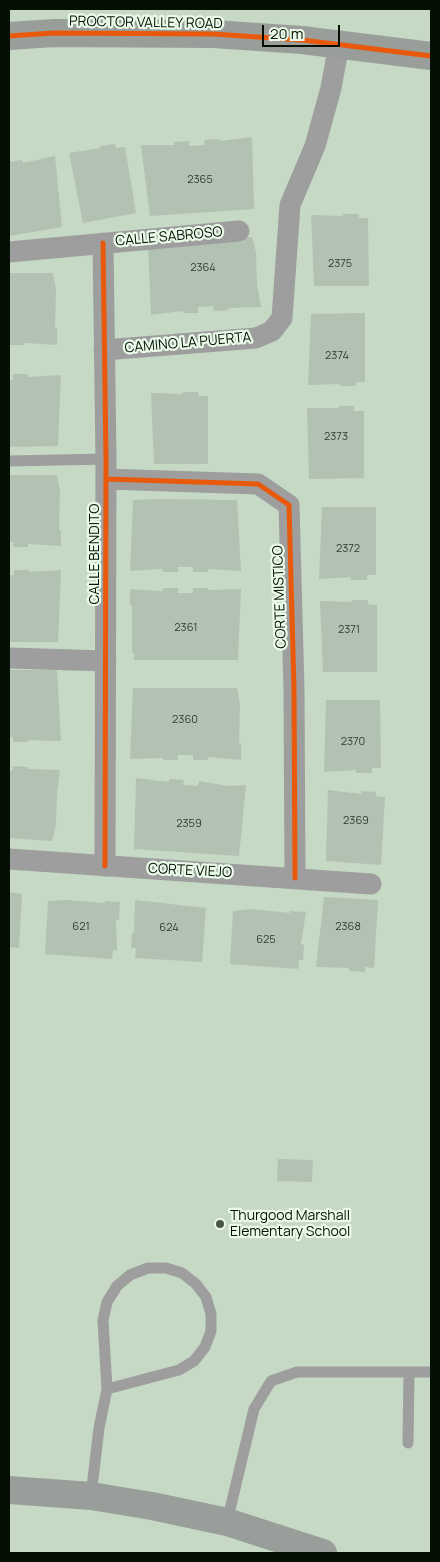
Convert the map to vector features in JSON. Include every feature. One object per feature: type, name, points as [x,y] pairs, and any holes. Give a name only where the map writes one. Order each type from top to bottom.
[{"type":"main road","name":"PROCTOR VALLEY ROAD","points":[[9,36],[54,33],[213,34],[339,44],[431,56]]},
{"type":"main road","points":[[9,1490],[91,1496],[152,1506],[227,1522],[322,1553]]},
{"type":"street","name":"CAMINO LA PUERTA","points":[[104,350],[256,338],[272,331],[277,325],[282,318],[290,205],[315,146],[331,88],[339,44]]},
{"type":"street","name":"CALLE SABROSO","points":[[9,252],[239,231]]},
{"type":"street","name":"CALLE BENDITO","points":[[103,243],[106,469],[104,866]]},
{"type":"street","name":"CORTE MISTICO","points":[[106,469],[258,484],[289,505],[294,690],[295,878]]},
{"type":"street","points":[[9,658],[106,661]]},
{"type":"street","name":"CORTE VIEJO","points":[[9,859],[371,884]]},
{"type":"lane","points":[[9,461],[106,469]]},
{"type":"lane","points":[[91,1496],[99,1428],[107,1389],[103,1320],[107,1302],[116,1286],[130,1275],[148,1268],[166,1268],[182,1273],[196,1284],[206,1297],[211,1314],[211,1332],[205,1348],[194,1361],[179,1370],[107,1389]]},
{"type":"lane","points":[[227,1522],[254,1409],[271,1381],[297,1372],[431,1372]]},
{"type":"lane","points":[[408,1443],[409,1372]]},
{"type":"building","points":[[252,137],[254,209],[150,216],[141,145],[174,145],[174,142],[189,141],[189,146],[205,145],[204,140],[219,139],[220,141]]},
{"type":"building","points":[[115,144],[116,148],[125,147],[136,213],[83,223],[69,153]]},
{"type":"building","points":[[55,156],[62,227],[9,236],[9,162],[22,160],[23,163]]},
{"type":"building","points":[[343,214],[359,214],[359,218],[368,218],[369,286],[314,286],[311,215],[343,216]]},
{"type":"building","points":[[252,237],[256,252],[257,284],[261,307],[228,308],[229,310],[214,311],[213,306],[198,307],[198,313],[183,313],[183,311],[151,315],[148,244]]},
{"type":"building","points":[[9,273],[53,273],[56,289],[55,328],[57,328],[57,345],[24,343],[24,345],[9,345]]},
{"type":"building","points":[[365,313],[365,382],[356,382],[356,386],[340,386],[340,384],[308,385],[311,314]]},
{"type":"building","points":[[13,374],[28,374],[28,377],[61,375],[58,446],[9,447],[9,380],[13,380]]},
{"type":"building","points":[[183,392],[198,392],[199,396],[208,396],[208,464],[154,464],[151,393],[183,394]]},
{"type":"building","points":[[339,406],[354,406],[354,411],[364,411],[364,478],[309,479],[307,408],[339,408]]},
{"type":"building","points":[[9,475],[57,475],[60,491],[59,530],[61,530],[61,546],[28,544],[28,547],[13,547],[13,542],[9,542]]},
{"type":"building","points":[[133,500],[237,500],[241,571],[208,569],[208,572],[193,572],[193,567],[178,567],[178,572],[163,572],[163,569],[130,571]]},
{"type":"building","points":[[322,507],[376,507],[376,575],[367,575],[367,580],[351,580],[351,577],[319,579]]},
{"type":"building","points":[[14,570],[29,570],[29,572],[61,570],[58,642],[9,642],[9,575],[14,575]]},
{"type":"building","points":[[163,588],[178,588],[178,593],[193,593],[193,588],[208,588],[208,590],[241,589],[238,660],[134,660],[134,653],[132,653],[130,589],[163,591]]},
{"type":"building","points":[[352,600],[368,600],[368,604],[377,605],[377,672],[323,672],[320,601],[352,602]]},
{"type":"building","points":[[9,670],[57,670],[61,741],[28,740],[28,742],[13,742],[13,737],[9,737]]},
{"type":"building","points":[[133,688],[237,688],[240,704],[239,743],[241,743],[241,760],[208,757],[208,760],[193,760],[193,755],[178,755],[178,760],[163,760],[163,758],[130,759]]},
{"type":"building","points":[[326,700],[380,700],[381,768],[372,768],[372,773],[356,773],[356,770],[324,772]]},
{"type":"building","points":[[13,766],[28,767],[28,769],[60,770],[56,825],[52,841],[9,838],[9,771],[12,771]]},
{"type":"building","points":[[136,778],[169,782],[169,779],[184,780],[183,785],[198,786],[199,781],[228,786],[246,785],[239,856],[134,849]]},
{"type":"building","points":[[328,790],[361,794],[361,791],[376,792],[376,796],[385,797],[381,865],[326,861]]},
{"type":"building","points":[[9,892],[22,894],[19,948],[9,947]]},
{"type":"building","points":[[324,897],[378,900],[374,968],[365,967],[365,972],[349,971],[349,968],[316,967]]},
{"type":"building","points":[[65,900],[105,903],[105,901],[120,902],[119,920],[116,920],[117,951],[113,950],[112,959],[45,954],[48,901]]},
{"type":"building","points":[[135,900],[206,908],[202,962],[135,958],[136,948],[131,948],[132,933],[134,933]]},
{"type":"building","points":[[250,909],[290,913],[290,911],[306,912],[301,944],[304,945],[303,960],[299,960],[298,969],[230,964],[233,911]]},
{"type":"building","points":[[278,1159],[313,1160],[312,1182],[277,1181]]},
{"type":"cycle path","points":[[9,36],[54,33],[213,34],[302,40],[431,56]]},
{"type":"cycle path","points":[[103,243],[106,459],[105,866]]},
{"type":"cycle path","points":[[106,479],[258,484],[289,505],[294,690],[295,878]]},
{"type":"place","name":"Thurgood Marshall Elementary School","points":[[220,1224]]}]
